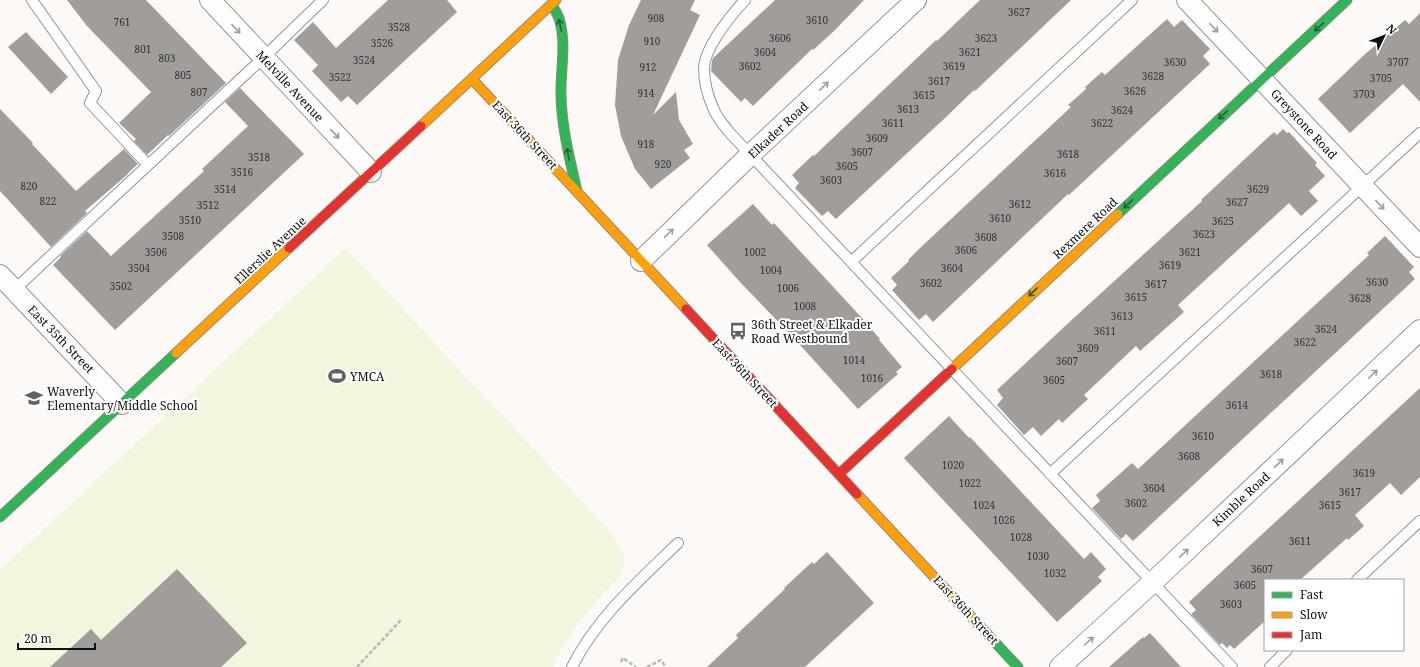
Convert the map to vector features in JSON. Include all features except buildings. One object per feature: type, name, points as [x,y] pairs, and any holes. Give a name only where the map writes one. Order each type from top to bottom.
[{"type":"street","name":"Melville Avenue","points":[[210,0],[371,172]]},
{"type":"street","name":"Elkader Road","points":[[641,261],[750,155],[916,0]]},
{"type":"street","name":"Greystone Road","points":[[1188,0],[1420,247]]},
{"type":"street","name":"Rexmere Road","points":[[839,474],[1347,0]]},
{"type":"street","name":"Ellerslie Avenue","points":[[0,517],[472,79],[552,1]]},
{"type":"street","points":[[552,1],[562,27],[561,96],[563,122],[577,192]]},
{"type":"street","name":"East 36th Street","points":[[472,79],[1018,667]]},
{"type":"street","name":"East 35th Street","points":[[0,275],[122,404]]},
{"type":"street","name":"Kimble Road","points":[[1060,667],[1153,582],[1420,330]]},
{"type":"lane","points":[[32,0],[96,91],[90,103],[148,165]]},
{"type":"lane","points":[[14,290],[264,58],[323,0]]},
{"type":"lane","points":[[745,0],[724,26],[711,48],[704,66],[706,88],[714,110],[729,132],[1232,667]]},
{"type":"lane","points":[[851,262],[1132,0]]},
{"type":"lane","points":[[1050,474],[1420,133]]},
{"type":"lane","points":[[1358,579],[1420,521]]},
{"type":"lane","points":[[572,667],[588,639],[621,598],[678,543]]},
{"type":"lane","points":[[1270,667],[1286,651]]},
{"type":"path","points":[[358,667],[401,620]]},
{"type":"path","points":[[621,662],[623,658],[636,667]]},
{"type":"path","points":[[647,667],[661,660],[666,667]]},
{"type":"green space","name":"YMCA","points":[[346,248],[584,503],[610,533],[622,551],[624,556],[624,567],[622,572],[579,623],[567,640],[553,667],[0,667],[0,570]]},
{"type":"traffic: fast","points":[[1118,214],[1347,0]]},
{"type":"traffic: fast","points":[[552,4],[559,18],[563,38],[561,87],[563,121],[577,191]]},
{"type":"traffic: fast","points":[[0,517],[176,353]]},
{"type":"traffic: fast","points":[[976,622],[1018,667]]},
{"type":"traffic: slow","points":[[421,126],[556,0]]},
{"type":"traffic: slow","points":[[472,79],[686,309]]},
{"type":"traffic: slow","points":[[952,369],[1118,214]]},
{"type":"traffic: slow","points":[[176,353],[289,248]]},
{"type":"traffic: slow","points":[[857,494],[976,622]]},
{"type":"traffic: jam","points":[[289,248],[421,126]]},
{"type":"traffic: jam","points":[[686,309],[857,494]]},
{"type":"traffic: jam","points":[[839,474],[952,369]]},
{"type":"place","name":"36th Street & Elkader Road Westbound","points":[[738,331]]},
{"type":"place","name":"YMCA","points":[[337,376]]},
{"type":"place","name":"Waverly Elementary/Middle School","points":[[34,398]]}]
